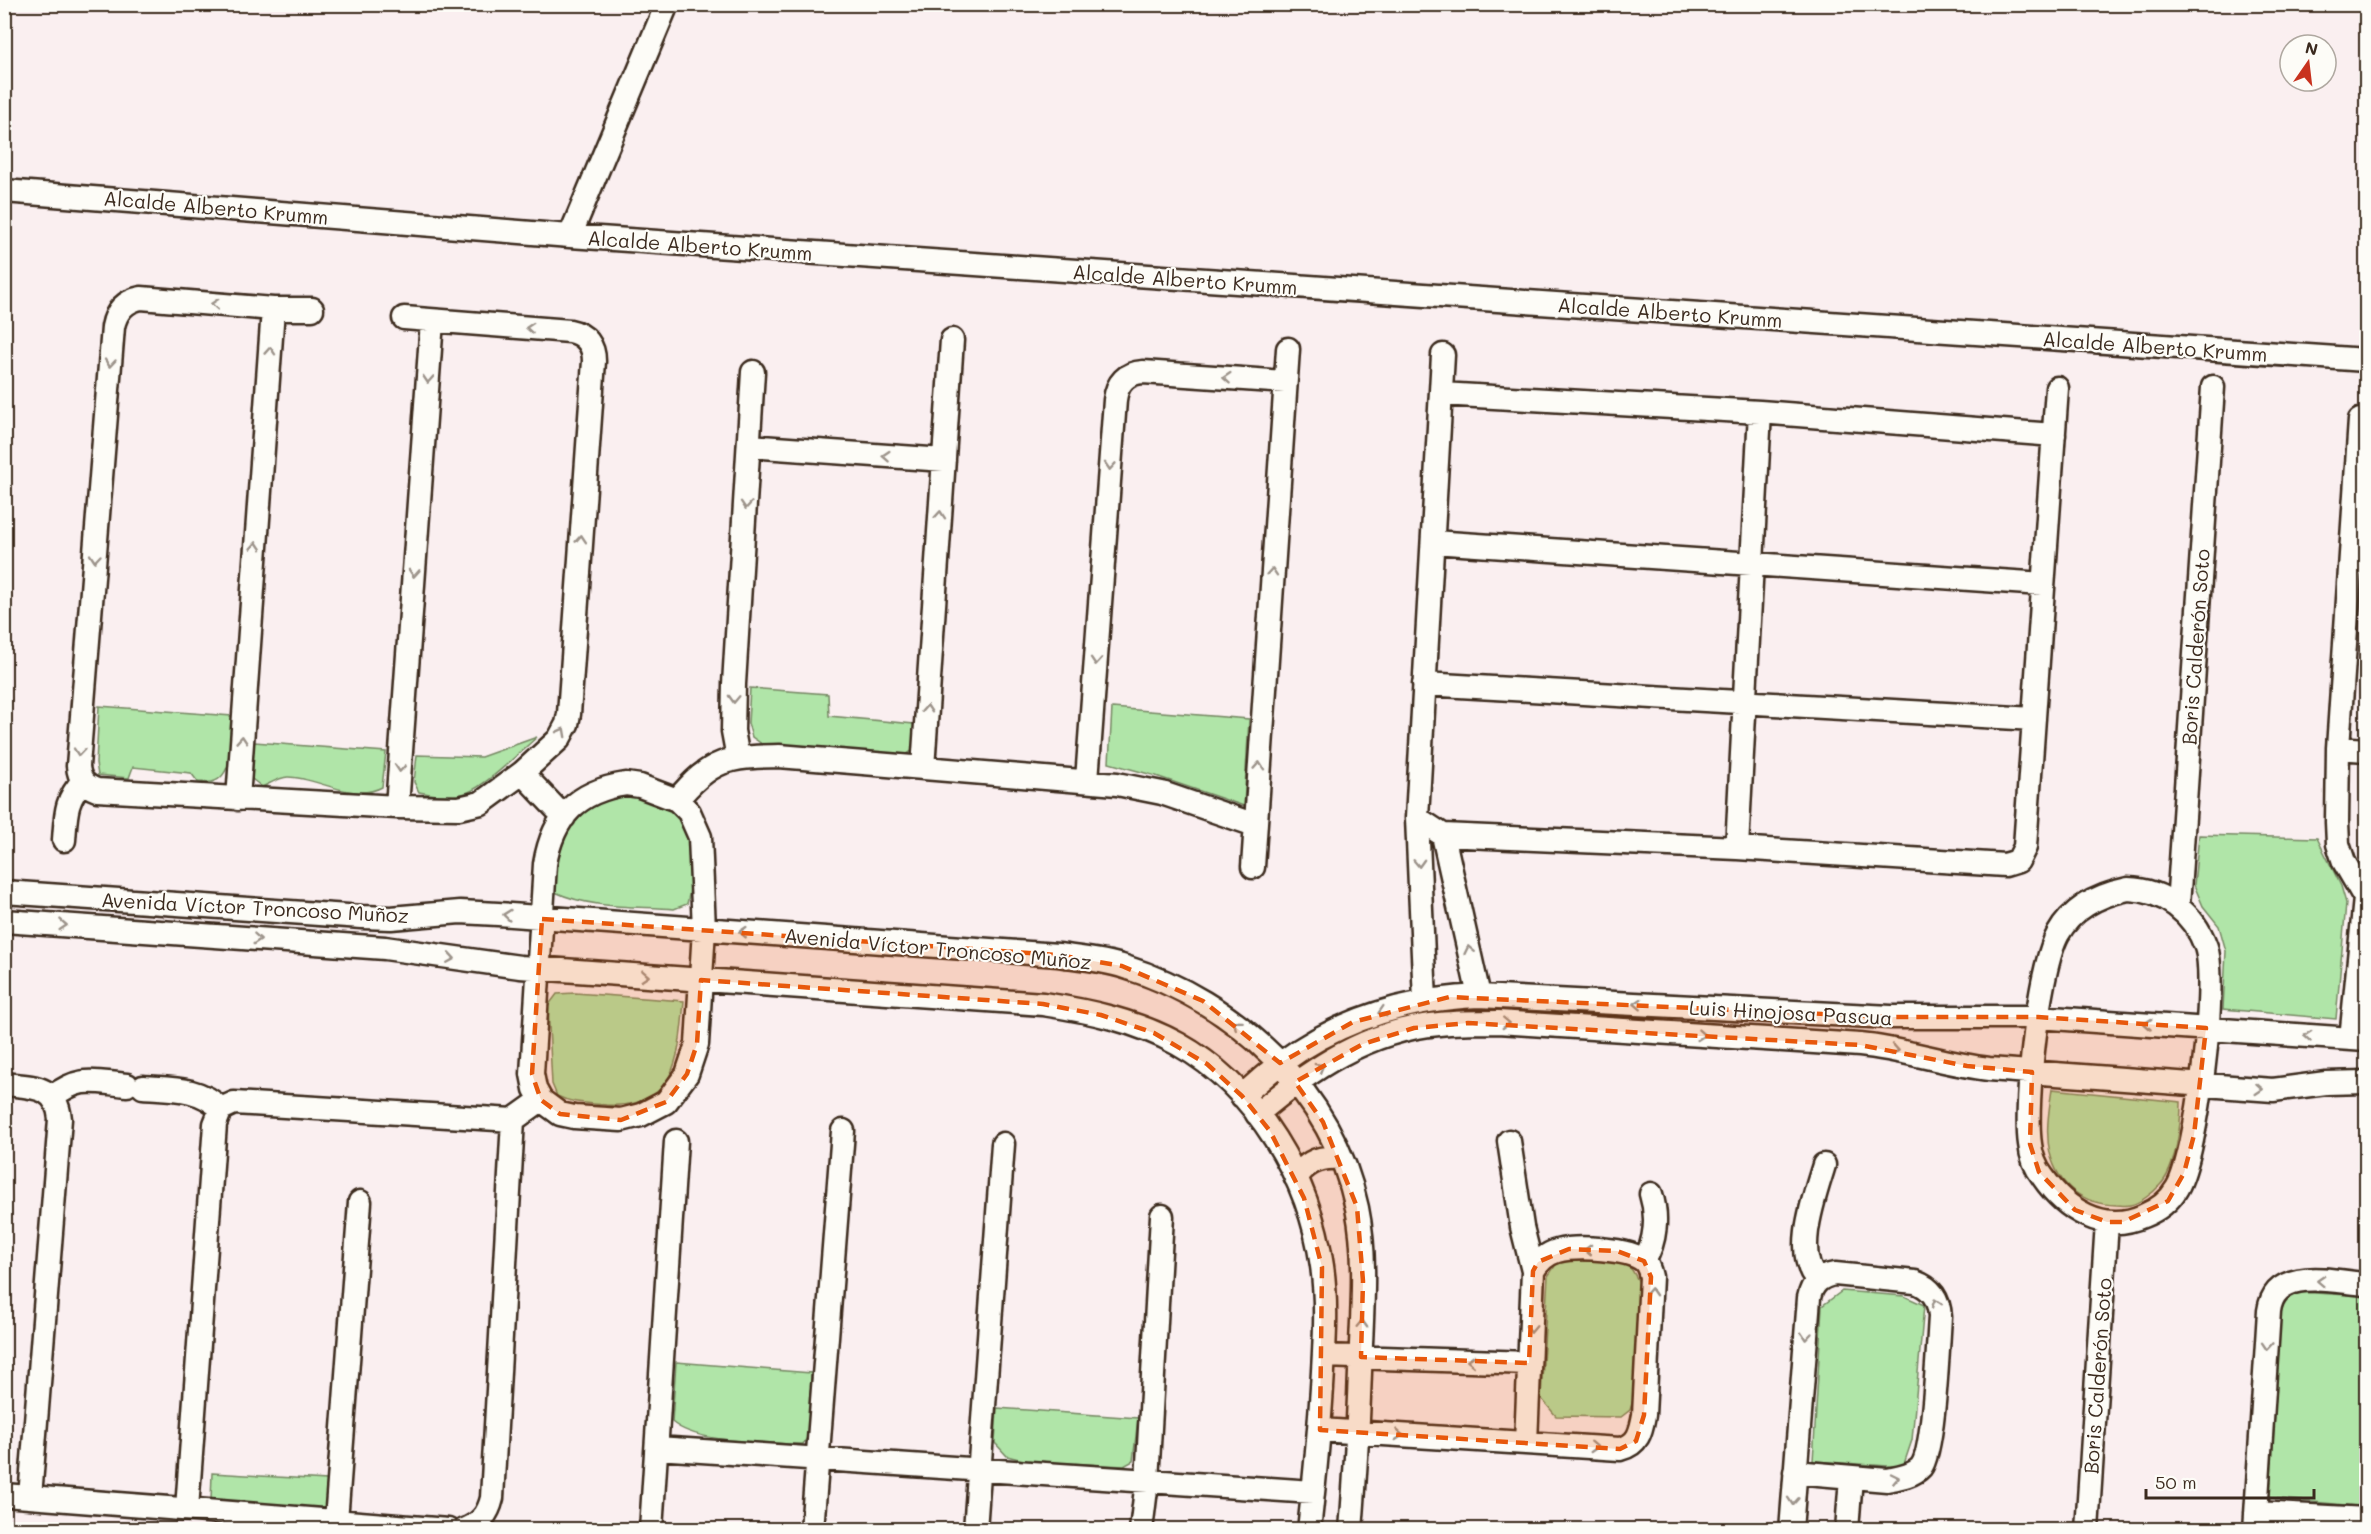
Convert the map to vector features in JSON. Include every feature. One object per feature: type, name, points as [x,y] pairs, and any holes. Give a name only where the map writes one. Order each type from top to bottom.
[{"type":"street","points":[[570,236],[668,4]]},
{"type":"street","name":"Alcalde Alberto Krumm","points":[[4,190],[570,236],[2367,360]]},
{"type":"street","points":[[312,309],[273,309],[141,298],[122,307],[114,320],[78,766],[82,782],[89,787],[97,790],[238,799],[459,808],[489,798],[522,773],[559,739],[567,724],[594,355],[590,343],[576,332],[405,318]]},
{"type":"street","points":[[238,799],[273,309]]},
{"type":"street","points":[[397,807],[432,321]]},
{"type":"street","points":[[923,768],[952,340]]},
{"type":"street","points":[[1253,867],[1288,349]]},
{"type":"street","points":[[1425,1001],[1417,818],[1443,355]]},
{"type":"street","points":[[738,758],[733,731],[734,684],[753,372]]},
{"type":"street","points":[[1087,780],[1115,400],[1119,385],[1130,375],[1143,372],[1285,382]]},
{"type":"street","name":"Boris Calderón Soto","points":[[2178,906],[2213,387]]},
{"type":"street","points":[[1417,818],[1443,835],[1737,848],[2012,864],[2021,857],[2025,847],[2057,388]]},
{"type":"street","points":[[1441,394],[1760,412],[2054,435]]},
{"type":"street","points":[[1737,848],[1760,412]]},
{"type":"street","points":[[2359,1039],[2366,898],[2344,862],[2338,844],[2337,822],[2338,748],[2358,600],[2362,457],[2360,420]]},
{"type":"street","points":[[749,446],[944,460]]},
{"type":"street","points":[[1432,542],[2043,584]]},
{"type":"street","points":[[1425,684],[2034,719]]},
{"type":"street","points":[[2338,748],[2367,750]]},
{"type":"street","points":[[677,800],[701,774],[725,760],[779,756],[1087,780],[1162,793],[1255,825]]},
{"type":"street","points":[[522,773],[564,817]]},
{"type":"street","points":[[64,840],[68,803],[72,793],[82,782]]},
{"type":"street","points":[[626,784],[640,786],[677,800],[689,812],[700,837],[704,929],[698,1044],[687,1074],[666,1102],[641,1115],[621,1120],[567,1115],[549,1107],[541,1100],[535,1089],[532,1074],[548,847],[554,831],[564,817],[573,806],[589,794],[626,784]]},
{"type":"street","points":[[1443,835],[1479,996]]},
{"type":"street","points":[[2128,889],[2145,890],[2168,899],[2178,906],[2199,932],[2210,963],[2206,1028],[2190,1156],[2177,1188],[2168,1201],[2154,1212],[2139,1218],[2108,1222],[2091,1218],[2074,1210],[2060,1198],[2039,1172],[2030,1144],[2032,1072],[2038,1017],[2051,948],[2068,919],[2095,898],[2128,889]]},
{"type":"street","name":"Avenida Víctor Troncoso Muñoz","points":[[4,892],[362,917],[391,918],[460,912],[1058,955],[1122,966],[1174,986],[1228,1017],[1280,1063],[1323,1122],[1340,1158],[1354,1199],[1360,1229],[1363,1281],[1358,1432],[1351,1530]]},
{"type":"street","name":"Avenida Víctor Troncoso Muñoz","points":[[4,921],[385,948],[476,962],[538,968],[1032,1004],[1074,1009],[1127,1022],[1179,1045],[1208,1064],[1242,1096],[1270,1131],[1296,1178],[1311,1218],[1322,1267],[1324,1356],[1320,1430],[1309,1530]]},
{"type":"street","name":"Luis Hinojosa Pascua","points":[[1242,1096],[1280,1063],[1353,1022],[1400,1006],[1425,1001],[1479,996],[1891,1017],[1989,1015],[2038,1017],[2359,1039]]},
{"type":"street","name":"Luis Hinojosa Pascua","points":[[1257,1114],[1295,1082],[1346,1052],[1380,1038],[1414,1028],[1498,1022],[1860,1045],[1899,1050],[1967,1066],[2273,1090],[2326,1083],[2367,1082]]},
{"type":"street","points":[[52,1097],[73,1083],[84,1082],[198,1093],[213,1101],[221,1109]]},
{"type":"street","points":[[4,1084],[41,1089],[52,1097],[59,1110],[60,1119],[30,1497]]},
{"type":"street","points":[[187,1509],[215,1124],[221,1109],[234,1103],[513,1120],[541,1100]]},
{"type":"street","points":[[464,1530],[480,1522],[486,1515],[492,1498],[513,1120]]},
{"type":"street","points":[[812,1530],[843,1131]]},
{"type":"street","points":[[651,1530],[676,1141]]},
{"type":"street","points":[[1509,1141],[1522,1227],[1533,1271],[1526,1443]]},
{"type":"street","points":[[975,1530],[1004,1144]]},
{"type":"street","points":[[1296,1178],[1300,1171],[1315,1161],[1332,1157],[1340,1158]]},
{"type":"street","points":[[1818,1280],[1809,1270],[1806,1256],[1809,1216],[1824,1165]]},
{"type":"street","points":[[1644,1262],[1653,1241],[1656,1214],[1651,1194]]},
{"type":"street","points":[[336,1521],[360,1202]]},
{"type":"street","points":[[1141,1530],[1147,1481],[1162,1216]]},
{"type":"street","name":"Boris Calderón Soto","points":[[2087,1530],[2108,1222]]},
{"type":"street","points":[[1320,1430],[1620,1449],[1629,1447],[1636,1441],[1641,1431],[1644,1415],[1652,1277],[1644,1262],[1635,1256],[1617,1251],[1569,1249],[1549,1254],[1538,1262],[1533,1271]]},
{"type":"street","points":[[1791,1530],[1795,1472],[1809,1298],[1813,1286],[1823,1277],[1835,1274],[1915,1282],[1930,1289],[1939,1306],[1929,1448],[1920,1468],[1899,1478],[1887,1480],[1795,1472]]},
{"type":"street","points":[[2367,1284],[2298,1280],[2291,1281],[2273,1296],[2270,1311],[2256,1521],[2367,1519]]},
{"type":"street","points":[[1324,1356],[1529,1363]]},
{"type":"street","points":[[657,1448],[1313,1492]]},
{"type":"street","points":[[1847,1530],[1851,1477]]},
{"type":"street","points":[[4,1495],[448,1530]]},
{"type":"highlighted area","points":[[542,919],[1058,955],[1122,966],[1203,1001],[1280,1063],[1353,1022],[1449,997],[1891,1017],[2038,1017],[2206,1028],[2194,1135],[2184,1173],[2168,1201],[2123,1222],[2107,1222],[2075,1210],[2039,1172],[2030,1144],[2032,1072],[1967,1066],[1860,1045],[1468,1023],[1414,1028],[1363,1044],[1295,1082],[1323,1122],[1357,1207],[1363,1281],[1361,1357],[1529,1363],[1533,1271],[1538,1262],[1569,1249],[1617,1251],[1644,1261],[1651,1277],[1644,1415],[1636,1441],[1620,1449],[1320,1430],[1322,1267],[1304,1198],[1270,1131],[1242,1096],[1207,1064],[1154,1033],[1101,1015],[1043,1004],[701,980],[697,1044],[687,1074],[666,1102],[621,1120],[560,1114],[541,1100],[532,1074]]},
{"type":"green space","points":[[750,688],[828,694],[829,716],[914,724],[912,751],[904,756],[762,744],[752,737],[748,723]]},
{"type":"green space","points":[[99,706],[232,716],[230,754],[225,772],[212,782],[198,782],[191,773],[133,767],[129,778],[98,775],[96,763]]},
{"type":"green space","points":[[1112,708],[1249,719],[1244,806],[1156,776],[1109,763]]},
{"type":"green space","points":[[537,737],[493,776],[461,795],[449,796],[419,792],[414,782],[417,755],[481,757]]},
{"type":"green space","points":[[254,742],[386,752],[382,787],[371,791],[347,791],[288,777],[262,787],[252,779]]},
{"type":"green space","points":[[638,796],[668,806],[683,822],[692,857],[687,904],[674,909],[613,906],[583,901],[555,892],[556,865],[567,832],[584,812],[609,798]]},
{"type":"green space","points":[[2199,835],[2317,838],[2341,886],[2346,903],[2336,1019],[2223,1009],[2226,951],[2219,926],[2203,906],[2194,885]]},
{"type":"green space","points":[[575,993],[684,1001],[676,1059],[670,1076],[661,1089],[647,1099],[630,1104],[581,1103],[557,1096],[552,1084],[548,1006],[557,994]]},
{"type":"green space","points":[[2052,1089],[2181,1102],[2179,1134],[2174,1158],[2160,1185],[2142,1200],[2127,1205],[2093,1201],[2083,1197],[2066,1184],[2059,1175],[2050,1153],[2048,1129]]},
{"type":"green space","points":[[1562,1261],[1621,1261],[1632,1270],[1639,1282],[1633,1400],[1630,1410],[1621,1417],[1556,1416],[1541,1398],[1548,1276]]},
{"type":"green space","points":[[1842,1291],[1904,1296],[1924,1305],[1912,1440],[1903,1467],[1813,1461],[1822,1306]]},
{"type":"green space","points":[[2298,1292],[2366,1296],[2366,1507],[2270,1498],[2280,1310],[2286,1296]]},
{"type":"green space","points":[[676,1362],[811,1373],[809,1435],[803,1444],[789,1444],[728,1440],[683,1429],[672,1422]]},
{"type":"green space","points":[[997,1408],[1138,1418],[1133,1461],[1124,1466],[1027,1461],[1007,1456],[995,1443]]},
{"type":"green space","points":[[212,1473],[327,1480],[326,1508],[211,1501]]}]
